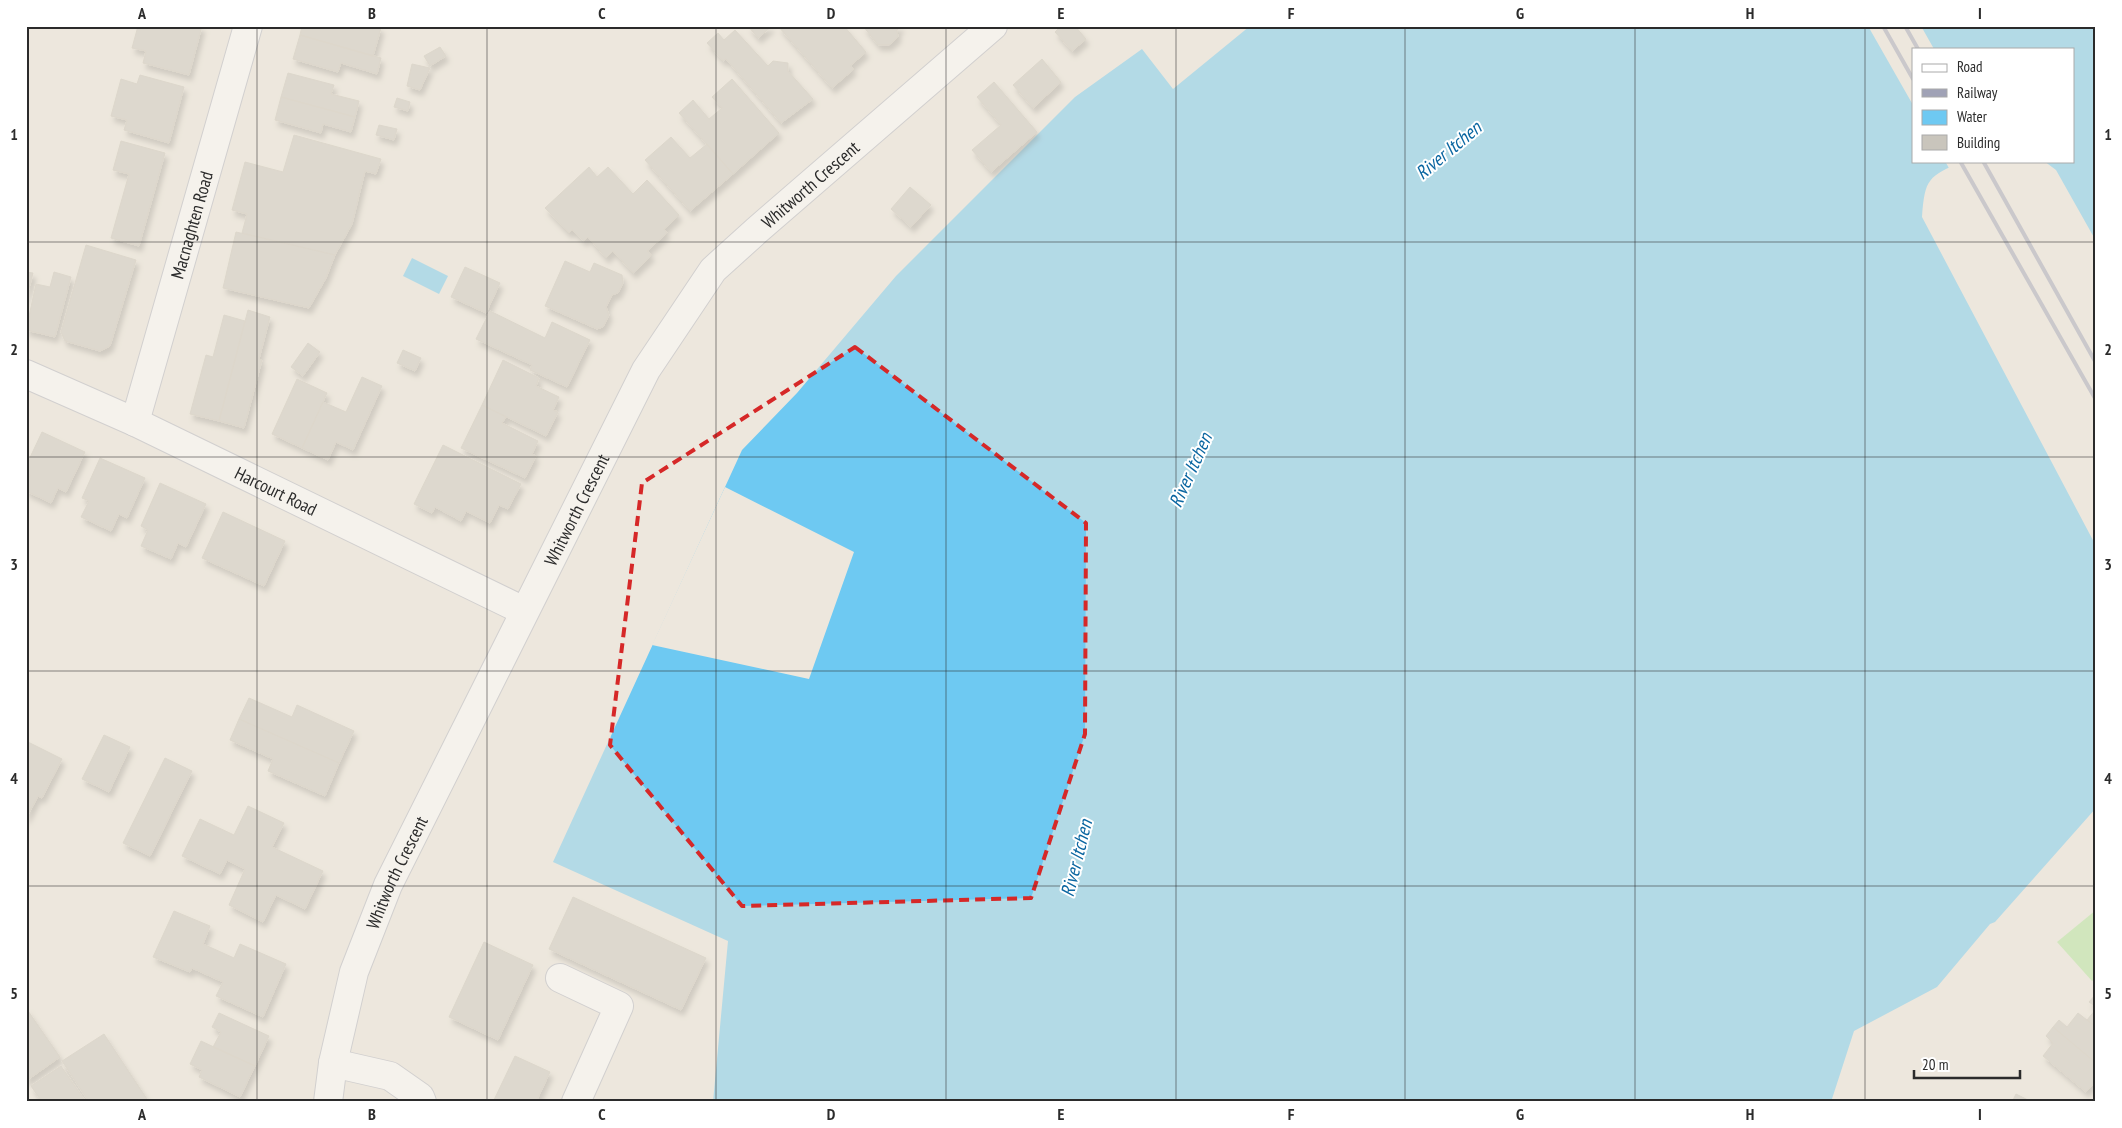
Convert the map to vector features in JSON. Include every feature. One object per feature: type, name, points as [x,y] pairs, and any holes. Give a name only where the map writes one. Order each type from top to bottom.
[{"type":"street","name":"Macnaghten Road","points":[[135,422],[248,26]]},
{"type":"street","name":"Whitworth Crescent","points":[[328,1102],[333,1063],[354,972],[388,885],[467,731],[524,611],[646,370],[713,270],[992,26]]},
{"type":"street","name":"Harcourt Road","points":[[26,374],[135,422],[524,611]]},
{"type":"street","points":[[560,978],[619,1006],[576,1102]]},
{"type":"street","points":[[333,1063],[390,1076],[420,1097],[422,1102]]},
{"type":"highlighted area","points":[[855,347],[1086,523],[1085,734],[1031,898],[742,906],[610,745],[642,483]]},
{"type":"green space","points":[[2096,910],[2096,978],[2092,981],[2057,942]]},
{"type":"water","name":"River Itchen","points":[[1250,26],[2096,26],[2096,241],[2056,170],[2045,162],[2074,162],[2074,48],[1912,48],[1912,162],[1961,162],[1935,175],[1930,180],[1925,194],[1922,217],[2096,546],[2096,808],[1995,922],[1990,924],[1937,987],[1854,1031],[1831,1102],[713,1102],[728,941],[553,862],[742,450],[797,393],[896,276],[1075,97],[1142,49],[1173,89]]},
{"type":"water","points":[[412,258],[448,276],[439,294],[403,276]]},
{"type":"pier","points":[[1868,26],[1921,26],[1933,48],[1912,48],[1912,103]]},
{"type":"pier","points":[[1946,162],[1964,162],[1950,170]]},
{"type":"pier","points":[[725,487],[854,552],[809,679],[652,645]]},
{"type":"building","points":[[138,26],[202,26],[189,75],[143,63],[146,51],[132,48]]},
{"type":"building","points":[[302,26],[376,26],[381,28],[373,56],[300,35]]},
{"type":"building","points":[[748,26],[772,26],[758,38]]},
{"type":"building","points":[[778,26],[844,26],[866,52],[850,66],[854,69],[832,88]]},
{"type":"building","points":[[863,26],[902,26],[897,30],[898,37],[889,45],[878,45]]},
{"type":"building","points":[[1061,26],[1075,26],[1086,39],[1072,51],[1055,32]]},
{"type":"building","points":[[735,30],[768,66],[773,61],[788,63],[788,71],[813,99],[781,123],[726,59],[723,61],[707,43],[718,33],[724,40]]},
{"type":"building","points":[[300,35],[381,58],[377,74],[341,63],[338,72],[293,59]]},
{"type":"building","points":[[440,47],[446,56],[430,66],[424,56]]},
{"type":"building","points":[[1042,59],[1061,82],[1033,108],[1013,85]]},
{"type":"building","points":[[412,64],[430,68],[420,90],[407,86]]},
{"type":"building","points":[[288,73],[334,85],[331,94],[359,101],[355,117],[281,97]]},
{"type":"building","points":[[140,75],[184,87],[169,143],[124,130],[127,120],[111,116],[121,79],[137,84]]},
{"type":"building","points":[[732,79],[779,133],[733,174],[679,113],[693,100],[709,119],[722,108],[712,97]]},
{"type":"building","points":[[994,82],[1037,132],[991,172],[972,150],[1001,125],[977,97]]},
{"type":"building","points":[[281,97],[355,117],[351,132],[323,124],[321,133],[275,120]]},
{"type":"building","points":[[397,98],[410,102],[408,111],[394,107]]},
{"type":"building","points":[[379,125],[397,129],[394,140],[376,135]]},
{"type":"building","points":[[294,135],[381,159],[376,174],[365,171],[352,224],[335,255],[242,233],[247,214],[232,210],[245,162],[283,172]]},
{"type":"building","points":[[671,137],[690,158],[707,144],[733,174],[690,211],[645,160]]},
{"type":"building","points":[[121,141],[165,153],[139,246],[111,238],[129,174],[113,170]]},
{"type":"building","points":[[589,167],[597,177],[608,167],[633,194],[647,180],[679,215],[664,229],[667,233],[647,251],[652,255],[633,273],[613,251],[606,258],[588,237],[584,241],[572,230],[569,233],[545,208]]},
{"type":"building","points":[[910,187],[931,205],[911,227],[891,209]]},
{"type":"building","points":[[236,232],[335,255],[326,278],[309,308],[223,288]]},
{"type":"building","points":[[86,245],[136,260],[110,346],[100,351],[65,341],[61,332]]},
{"type":"building","points":[[565,261],[590,272],[594,263],[622,275],[623,283],[618,293],[612,295],[606,307],[609,315],[603,327],[597,329],[545,306]]},
{"type":"building","points":[[465,267],[500,283],[486,313],[451,297]]},
{"type":"building","points":[[26,272],[33,273],[26,300]]},
{"type":"building","points":[[54,272],[71,277],[55,337],[26,330],[36,284],[50,287]]},
{"type":"building","points":[[248,310],[270,317],[259,359],[262,360],[244,428],[219,421]]},
{"type":"building","points":[[490,311],[545,338],[552,322],[590,340],[567,387],[530,370],[532,365],[476,339]]},
{"type":"building","points":[[224,315],[245,321],[219,421],[190,414],[206,355],[213,357]]},
{"type":"building","points":[[308,343],[320,352],[303,376],[291,367]]},
{"type":"building","points":[[403,350],[421,358],[415,371],[397,363]]},
{"type":"building","points":[[503,360],[539,378],[536,386],[559,397],[553,410],[558,412],[546,436],[482,405]]},
{"type":"building","points":[[362,377],[382,386],[353,450],[336,442],[328,460],[302,448],[323,402],[346,412]]},
{"type":"building","points":[[297,379],[327,393],[302,448],[272,434]]},
{"type":"building","points":[[482,405],[506,417],[502,423],[538,441],[532,454],[536,456],[525,478],[461,448]]},
{"type":"building","points":[[42,432],[85,452],[66,492],[58,488],[51,503],[26,491],[26,484],[30,475],[26,473],[26,466]]},
{"type":"building","points":[[443,445],[521,484],[508,509],[499,505],[490,523],[466,511],[461,521],[435,507],[432,513],[414,504]]},
{"type":"building","points":[[100,458],[145,478],[127,518],[119,514],[111,531],[81,517],[89,501],[82,498]]},
{"type":"building","points":[[160,483],[206,504],[186,547],[178,543],[171,559],[141,546],[148,530],[141,526]]},
{"type":"building","points":[[223,512],[285,541],[264,586],[202,558]]},
{"type":"building","points":[[249,698],[292,717],[297,705],[354,731],[339,763],[239,719]]},
{"type":"building","points":[[239,719],[339,763],[325,796],[268,771],[273,759],[230,740]]},
{"type":"building","points":[[104,735],[130,747],[109,792],[82,779]]},
{"type":"building","points":[[26,741],[62,759],[42,798],[38,796],[26,819]]},
{"type":"building","points":[[165,758],[192,771],[150,856],[123,843]]},
{"type":"building","points":[[248,806],[284,823],[272,847],[323,871],[305,909],[276,895],[263,922],[229,905],[245,869],[227,860],[220,874],[182,856],[200,819],[234,835]]},
{"type":"building","points":[[573,897],[706,958],[681,1010],[549,949]]},
{"type":"building","points":[[174,911],[210,926],[203,944],[234,958],[240,944],[286,964],[263,1017],[216,996],[223,982],[192,968],[190,972],[153,957]]},
{"type":"building","points":[[484,942],[533,965],[498,1040],[449,1017]]},
{"type":"building","points":[[2096,994],[2096,1007],[2089,1002]]},
{"type":"building","points":[[26,1008],[60,1057],[26,1081]]},
{"type":"building","points":[[2096,1009],[2096,1027],[2087,1020]]},
{"type":"building","points":[[219,1013],[269,1036],[255,1066],[213,1047],[221,1032],[212,1027]]},
{"type":"building","points":[[2078,1013],[2096,1027],[2096,1063],[2053,1027],[2059,1020],[2067,1027]]},
{"type":"building","points":[[2053,1027],[2096,1063],[2096,1081],[2086,1092],[2043,1056],[2053,1043],[2046,1036]]},
{"type":"building","points":[[104,1034],[149,1102],[89,1102],[62,1061]]},
{"type":"building","points":[[201,1041],[255,1066],[240,1097],[199,1077],[202,1070],[190,1064]]},
{"type":"building","points":[[515,1056],[550,1072],[536,1102],[493,1102]]},
{"type":"building","points":[[61,1066],[86,1102],[42,1102],[31,1086]]},
{"type":"building","points":[[2016,1094],[2032,1102],[2012,1102]]},
{"type":"railway","points":[[1883,26],[1912,77]]},
{"type":"railway","points":[[1905,26],[1917,48]]},
{"type":"railway","points":[[1961,162],[2096,400]]},
{"type":"railway","points":[[1984,162],[2096,363]]}]
